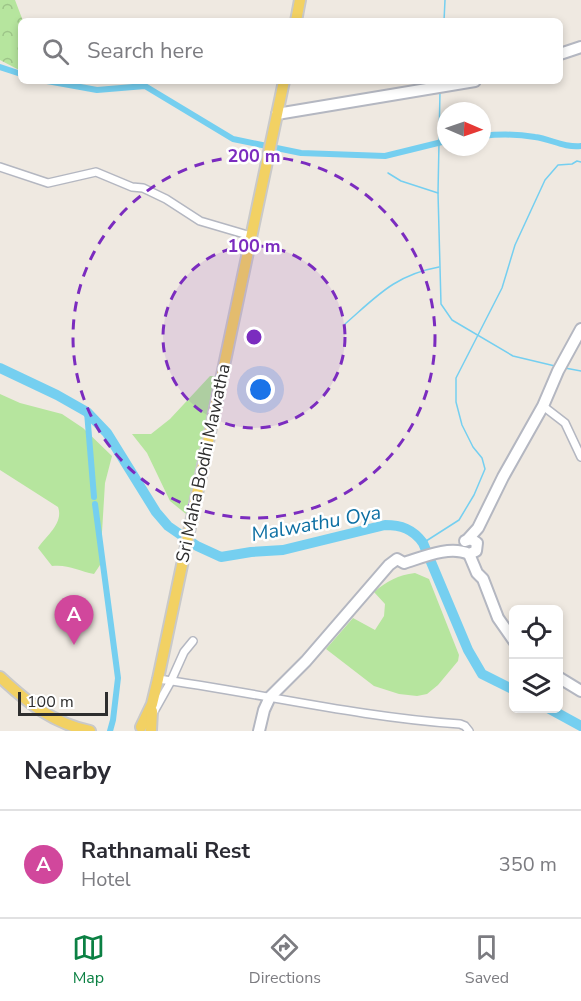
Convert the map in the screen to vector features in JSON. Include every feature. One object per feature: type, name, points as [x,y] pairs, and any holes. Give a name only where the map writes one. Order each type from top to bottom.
[{"type":"main road","points":[[297,18],[300,0]]},
{"type":"main road","points":[[563,53],[581,47]]},
{"type":"main road","name":"Sri Maha Bodhi Mawatha","points":[[145,730],[152,710],[283,84]]},
{"type":"main road","points":[[277,114],[462,84]]},
{"type":"main road","points":[[469,547],[581,329]]},
{"type":"main road","points":[[259,731],[270,697],[306,661],[380,573],[397,559],[404,563],[469,547]]},
{"type":"main road","points":[[469,547],[482,568],[483,579],[498,618],[509,635]]},
{"type":"main road","points":[[0,677],[25,701],[43,713],[63,723],[90,731]]},
{"type":"main road","points":[[563,680],[581,691]]},
{"type":"street","points":[[0,167],[48,183],[96,172],[132,187],[143,188],[166,199],[200,221],[251,236]]},
{"type":"street","points":[[543,406],[564,423],[581,457]]},
{"type":"street","points":[[152,710],[171,681],[184,652],[193,641]]},
{"type":"street","points":[[158,679],[411,720],[460,724],[470,731]]},
{"type":"green space","points":[[0,0],[15,0],[22,18],[18,18],[18,69],[0,60]]},
{"type":"green space","points":[[210,376],[215,376],[186,514],[170,501],[147,453],[132,434],[151,434],[170,419]]},
{"type":"green space","points":[[0,394],[20,403],[62,414],[83,428],[112,456],[105,483],[100,565],[94,574],[68,567],[52,566],[38,548],[59,518],[58,507],[0,470]]},
{"type":"green space","points":[[415,573],[429,579],[459,655],[458,661],[438,685],[427,694],[417,696],[399,694],[374,686],[326,649],[353,618],[375,630],[384,616],[385,604],[374,592],[393,579]]},
{"type":"waterway","points":[[444,18],[445,0]]},
{"type":"waterway","points":[[0,67],[18,73]]},
{"type":"waterway","points":[[64,84],[97,90],[145,86],[233,139],[301,153],[385,156],[437,143]]},
{"type":"waterway","points":[[440,91],[438,193],[441,304],[452,320],[513,356],[555,366]]},
{"type":"waterway","points":[[491,136],[522,135],[569,146],[581,146]]},
{"type":"waterway","points":[[423,543],[459,520],[474,495],[485,469],[482,458],[473,447],[462,425],[456,402],[456,378],[502,288],[515,245],[545,180],[558,165],[581,162]]},
{"type":"waterway","points":[[388,173],[401,181],[438,193]]},
{"type":"waterway","points":[[345,324],[398,281],[410,275],[439,267]]},
{"type":"waterway","name":"Malwathu Oya","points":[[0,368],[87,412],[107,433],[156,512],[168,526],[197,546],[221,557],[283,550],[385,525],[411,531],[423,543],[468,650],[482,674],[509,688]]},
{"type":"waterway","points":[[565,368],[581,371]]},
{"type":"waterway","points":[[87,412],[94,497]]},
{"type":"waterway","points":[[95,504],[118,678],[110,731]]},
{"type":"waterway","name":"Malwathu Oya","points":[[557,713],[581,726]]},
{"type":"place","name":"Rathnamali Rest","points":[[74,645]]}]
